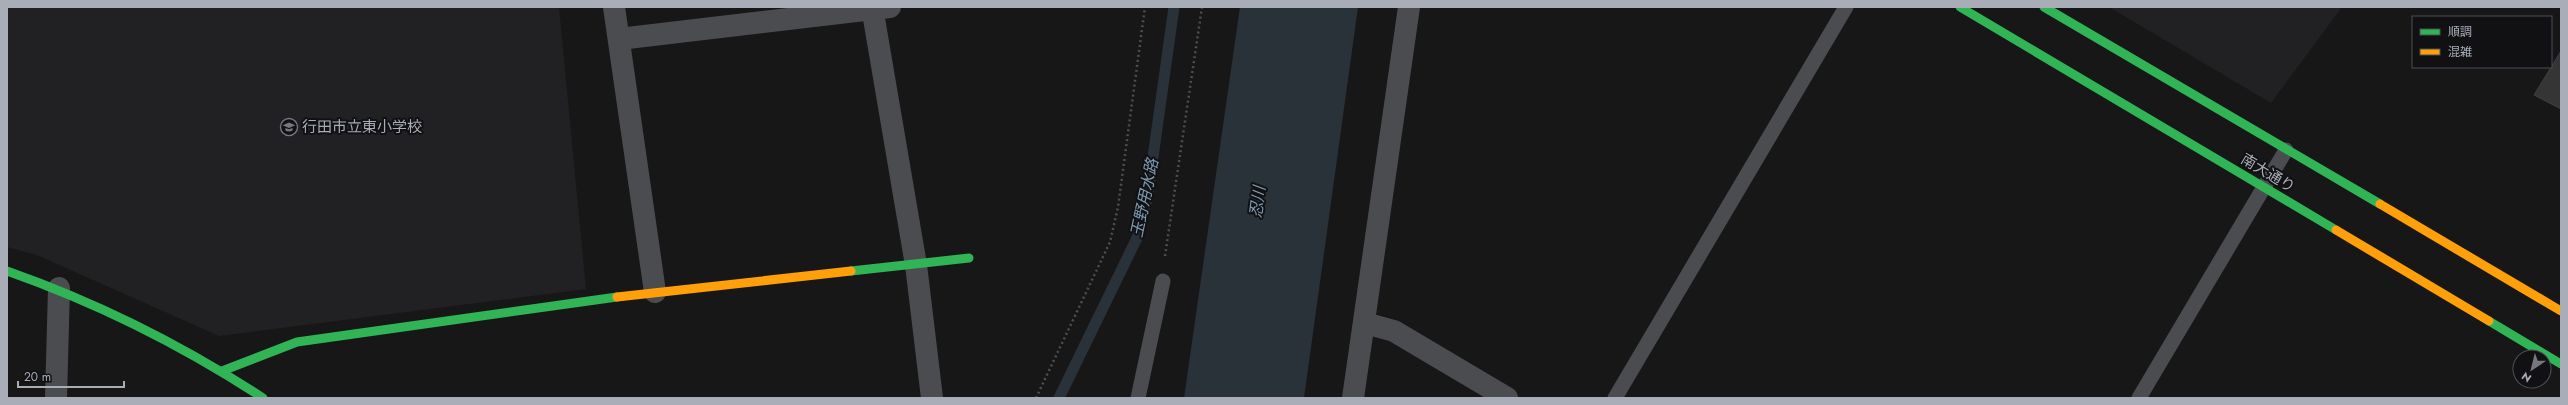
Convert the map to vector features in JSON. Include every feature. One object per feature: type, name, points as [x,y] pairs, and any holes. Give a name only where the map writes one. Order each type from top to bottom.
[{"type":"street","points":[[614,7],[655,292]]},
{"type":"street","points":[[1353,398],[1365,323],[1409,7]]},
{"type":"street","name":"南大通り","points":[[1960,7],[2561,364]]},
{"type":"street","name":"南大通り","points":[[2044,7],[2561,312]]},
{"type":"street","points":[[619,39],[878,8],[916,265],[932,398]]},
{"type":"street","points":[[222,371],[297,342],[655,292],[916,265],[969,258]]},
{"type":"street","points":[[7,270],[59,288],[222,371],[263,398]]},
{"type":"street","points":[[56,398],[59,288]]},
{"type":"street","points":[[1365,323],[1394,331],[1507,398]]},
{"type":"lane","points":[[1615,398],[1846,7]]},
{"type":"lane","points":[[2139,398],[2286,150]]},
{"type":"lane","points":[[1138,398],[1163,281]]},
{"type":"path","points":[[1036,398],[1110,242],[1118,207],[1144,7]]},
{"type":"path","points":[[1163,281],[1202,7]]},
{"type":"shaded area","name":"行田市立東小学校","points":[[7,7],[559,7],[586,289],[219,336],[37,255],[7,247]]},
{"type":"shaded area","points":[[2109,7],[2342,7],[2271,103]]},
{"type":"water","name":"忍川","points":[[1240,7],[1358,7],[1304,398],[1184,398]]},
{"type":"building","points":[[2561,51],[2561,109],[2534,95],[2552,68]]},
{"type":"waterway","name":"玉野用水路","points":[[1059,398],[1137,238],[1147,200],[1174,7]]},
{"type":"traffic: fast","points":[[1960,7],[2336,230]]},
{"type":"traffic: fast","points":[[2044,7],[2380,204]]},
{"type":"traffic: fast","points":[[851,271],[969,258]]},
{"type":"traffic: fast","points":[[7,271],[41,283],[107,311],[202,360],[263,398]]},
{"type":"traffic: fast","points":[[222,371],[297,342],[617,297]]},
{"type":"traffic: fast","points":[[2489,321],[2561,364]]},
{"type":"traffic: slow","points":[[2380,204],[2561,311]]},
{"type":"traffic: slow","points":[[2336,230],[2489,321]]},
{"type":"traffic: slow","points":[[617,297],[851,271]]},
{"type":"place","name":"行田市立東小学校","points":[[289,127]]}]
